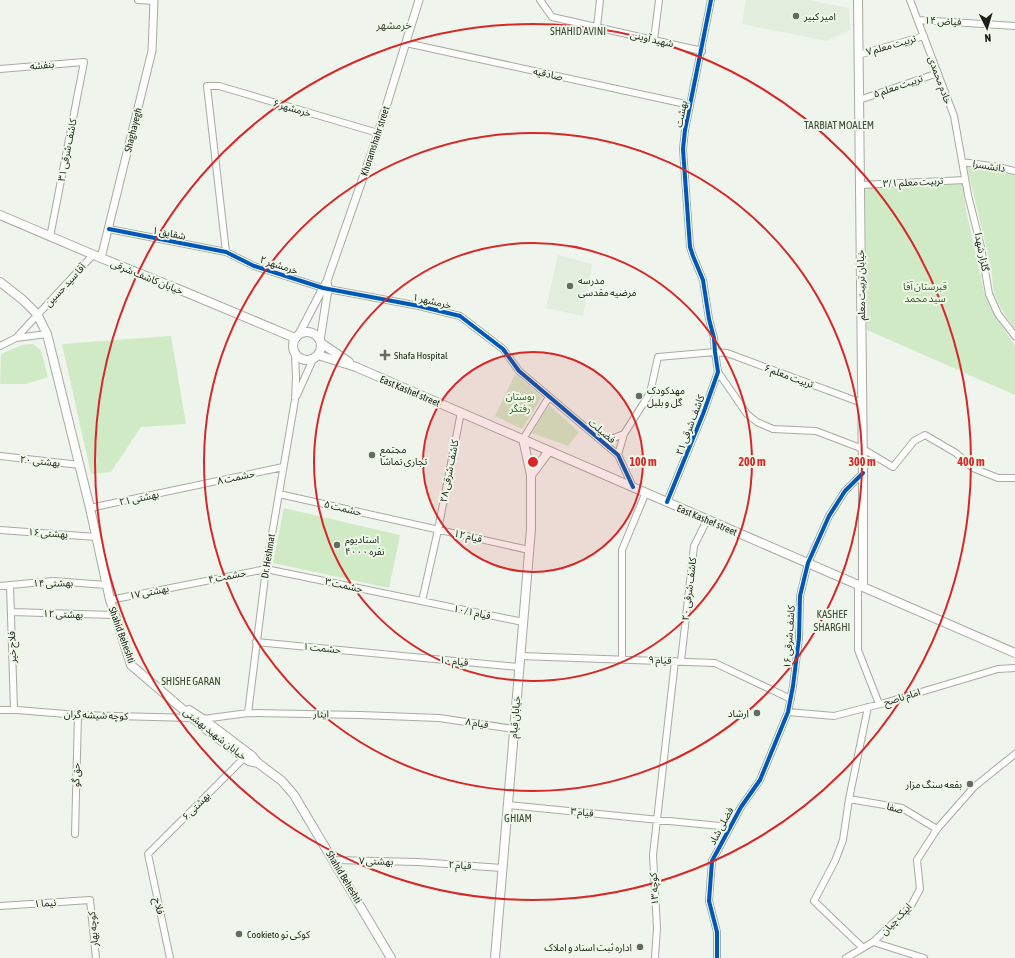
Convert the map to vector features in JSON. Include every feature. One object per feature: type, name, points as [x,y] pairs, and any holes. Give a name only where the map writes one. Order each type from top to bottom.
[{"type":"main road","name":"خیابان تربیت معلم","points":[[857,585],[862,571],[863,472],[858,0]]},
{"type":"main road","name":"خیابان کاشف شرقی","points":[[0,215],[93,255],[297,336]]},
{"type":"main road","name":"Shahid Beheshti","points":[[0,282],[23,300],[37,314],[47,334],[80,465],[106,585],[114,615],[132,665],[174,701],[203,719],[252,756],[258,763],[282,780],[294,795],[334,860],[391,958]]},
{"type":"main road","points":[[320,342],[321,347],[316,356],[310,359],[302,359],[295,353],[293,348],[297,336],[307,332],[312,332],[320,342],[356,367]]},
{"type":"main road","points":[[316,356],[356,367]]},
{"type":"main road","name":"East Kashef street","points":[[356,367],[1015,653]]},
{"type":"main road","name":"خیابان قیام","points":[[495,958],[531,529],[531,475],[523,439]]},
{"type":"main road","points":[[531,475],[549,451]]},
{"type":"main road","points":[[857,585],[862,571]]},
{"type":"main road","name":"خیابان شهید بهشتی","points":[[174,701],[192,718],[249,761],[258,763]]},
{"type":"street","points":[[138,0],[154,0]]},
{"type":"street","name":"Shaghayegh","points":[[101,258],[152,52],[154,0]]},
{"type":"street","name":"Khoramshahr street","points":[[320,342],[325,288],[378,133],[419,0]]},
{"type":"street","points":[[596,27],[600,0]]},
{"type":"street","points":[[654,40],[659,0]]},
{"type":"street","name":"بهشت","points":[[711,0],[702,51],[690,104],[683,149],[689,235],[693,256],[704,280],[715,352]]},
{"type":"street","name":"خادم محمدی","points":[[910,0],[954,116],[962,162]]},
{"type":"street","name":"شهید آوینی","points":[[542,1],[552,17],[702,51]]},
{"type":"street","name":"فیاض ۱۴","points":[[918,20],[1015,26]]},
{"type":"street","name":"تربیت معلم ۷","points":[[858,55],[924,36]]},
{"type":"street","name":"صادقیه","points":[[406,43],[690,104]]},
{"type":"street","name":"بنفشه","points":[[0,69],[84,62]]},
{"type":"street","name":"کاشف شرقی ۳۱","points":[[50,237],[84,62]]},
{"type":"street","name":"تربیت معلم ۵","points":[[859,100],[938,73]]},
{"type":"street","name":"خرمشهر ۶","points":[[226,252],[207,86],[219,86],[378,133]]},
{"type":"street","name":"دانشسرا","points":[[962,162],[998,166],[1015,170]]},
{"type":"street","name":"گلزار شهدا","points":[[962,162],[990,294],[998,314],[1015,336]]},
{"type":"street","name":"تربیت معلم ۳/۱","points":[[860,185],[966,180]]},
{"type":"street","name":"شقایق ۱","points":[[109,230],[226,252]]},
{"type":"street","name":"خرمشهر ۲","points":[[226,252],[254,266],[325,288]]},
{"type":"street","name":"آقا سید حسین","points":[[16,338],[93,255]]},
{"type":"street","points":[[297,336],[325,288]]},
{"type":"street","name":"خرمشهر ۱","points":[[325,288],[419,306],[460,316],[503,349],[519,371],[549,397]]},
{"type":"street","points":[[0,346],[16,338],[47,334]]},
{"type":"street","name":"تربیت معلم ۶","points":[[715,352],[727,353],[862,402]]},
{"type":"street","name":"کاشف شرقی ۲۱","points":[[667,502],[704,414],[718,372],[715,352]]},
{"type":"street","name":"فضیلت","points":[[618,455],[624,434],[650,393],[658,357],[715,352]]},
{"type":"street","points":[[295,353],[295,400]]},
{"type":"street","points":[[295,400],[304,378],[316,356]]},
{"type":"street","points":[[718,372],[747,414],[757,422],[773,428],[816,431],[863,450],[892,468],[914,441],[925,435],[956,453],[973,468],[998,478],[1015,478]]},
{"type":"street","points":[[523,439],[549,397]]},
{"type":"street","name":"فضیلت","points":[[549,397],[618,455],[633,487]]},
{"type":"street","name":"Dr. Heshmat","points":[[248,713],[266,569],[295,400]]},
{"type":"street","name":"کاشف شرقی ۲۸","points":[[422,601],[438,530],[461,412]]},
{"type":"street","points":[[603,442],[624,434]]},
{"type":"street","name":"بهشتی ۲۰","points":[[0,456],[80,465]]},
{"type":"street","name":"حشمت ۸","points":[[188,488],[283,467]]},
{"type":"street","name":"کاشف شرقی ۱۶","points":[[788,712],[799,638],[800,596],[808,563],[822,530],[845,491],[863,472]]},
{"type":"street","name":"بهشتی ۲۱","points":[[90,508],[188,488]]},
{"type":"street","points":[[622,659],[622,550],[646,492]]},
{"type":"street","name":"حشمت ۵","points":[[279,494],[408,523]]},
{"type":"street","name":"کاشف شرقی ۲۰","points":[[656,819],[694,546],[707,520]]},
{"type":"street","name":"قیام ۱۲","points":[[408,523],[529,550]]},
{"type":"street","name":"بهشتی ۱۶","points":[[0,530],[96,537]]},
{"type":"street","name":"حشمت ۴","points":[[188,584],[266,569]]},
{"type":"street","name":"حشمت ۳","points":[[266,569],[422,601]]},
{"type":"street","name":"بهشتی ۱۴","points":[[0,586],[53,581],[106,585]]},
{"type":"street","name":"بهشتی ۱۷","points":[[110,600],[188,584]]},
{"type":"street","name":"فلاح خیر","points":[[10,585],[14,710]]},
{"type":"street","points":[[857,585],[858,650],[878,704]]},
{"type":"street","name":"قیام ۱۰/۱","points":[[422,601],[523,622]]},
{"type":"street","name":"بهشتی ۱۲","points":[[11,612],[114,615]]},
{"type":"street","name":"حشمت ۱","points":[[256,642],[389,654]]},
{"type":"street","name":"قیام ۱۰","points":[[389,654],[519,667]]},
{"type":"street","name":"قیام ۹","points":[[520,656],[715,663],[791,699]]},
{"type":"street","name":"امام ناصح","points":[[788,712],[834,716],[998,668],[1015,668]]},
{"type":"street","points":[[863,948],[814,901],[835,861],[843,840],[849,799],[868,707]]},
{"type":"street","name":"کوچه شیشه گران","points":[[0,710],[78,716],[192,718]]},
{"type":"street","name":"فضلی شاد","points":[[717,958],[717,932],[709,901],[712,861],[741,807],[760,780],[788,712]]},
{"type":"street","name":"ایثار","points":[[203,719],[248,713],[439,718]]},
{"type":"street","name":"حق گو","points":[[75,834],[78,716]]},
{"type":"street","name":"قیام ۸","points":[[439,718],[514,729]]},
{"type":"street","name":"ایپک چیان","points":[[846,958],[873,942],[904,914],[912,904],[920,889],[917,860],[937,829],[974,787],[1015,754]]},
{"type":"street","name":"بهشتی ۶","points":[[148,854],[245,757]]},
{"type":"street","name":"صفا","points":[[849,799],[902,808],[937,829]]},
{"type":"street","name":"قیام ۳","points":[[508,805],[730,827]]},
{"type":"street","name":"کوچه ۱۳","points":[[655,958],[657,928],[653,855],[656,819]]},
{"type":"street","name":"فلاح","points":[[148,854],[170,958]]},
{"type":"street","name":"بهشتی ۷","points":[[334,860],[418,862]]},
{"type":"street","name":"قیام ۲","points":[[418,862],[502,868]]},
{"type":"street","name":"نیما ۱","points":[[0,906],[90,900]]},
{"type":"street","name":"کوچه بهار","points":[[90,900],[96,958]]},
{"type":"street","points":[[873,942],[924,958]]},
{"type":"shaded area","name":"امیر کبیر","points":[[746,0],[808,0],[849,8],[850,30],[827,41],[742,24]]},
{"type":"shaded area","name":"مدرسه مرضیه مقدسی","points":[[558,255],[592,264],[583,316],[546,308]]},
{"type":"green space","points":[[967,167],[1015,175],[1015,330],[1000,307],[994,294],[991,267]]},
{"type":"green space","name":"قبرستان آقا سید محمد","points":[[962,182],[966,210],[984,291],[991,309],[1015,346],[1015,395],[867,330],[865,187]]},
{"type":"green space","points":[[171,336],[186,424],[141,427],[111,472],[91,474],[62,344]]},
{"type":"green space","points":[[33,344],[41,350],[48,377],[26,384],[0,384],[1,354],[22,345]]},
{"type":"green space","name":"بوستان رفتگر","points":[[515,374],[542,397],[522,429],[495,416]]},
{"type":"green space","name":"بوستان رفتگر","points":[[549,405],[579,432],[568,446],[532,433]]},
{"type":"green space","name":"استادیوم ۴۰۰۰ نفره","points":[[284,508],[400,535],[389,588],[273,563]]},
{"type":"cycle path","points":[[667,502],[703,414],[718,372],[714,338],[709,319],[703,280],[690,247],[683,149],[685,130],[711,0]]},
{"type":"cycle path","points":[[109,229],[226,252],[254,266],[323,288],[419,306],[460,316],[503,349],[519,371],[618,455],[633,487]]},
{"type":"cycle path","points":[[717,958],[717,932],[709,901],[712,861],[741,807],[760,780],[788,712],[799,638],[800,596],[808,563],[829,516],[845,491],[863,473]]},
{"type":"place","name":"امیر کبیر","points":[[796,16]]},
{"type":"place","name":"مدرسه مرضیه مقدسی","points":[[570,286]]},
{"type":"place","name":"Shafa Hospital","points":[[385,355]]},
{"type":"place","name":"مهدکودک گل و بلبل","points":[[639,396]]},
{"type":"place","name":"مجتمع تجاری تماشا","points":[[372,455]]},
{"type":"place","name":"استادیوم ۴۰۰۰ نفره","points":[[337,545]]},
{"type":"place","name":"ارشاد","points":[[757,713]]},
{"type":"place","name":"بقعه سنگ مزار","points":[[970,784]]},
{"type":"place","name":"Cookieto کوکی تو","points":[[239,934]]},
{"type":"place","name":"اداره ثبت اسناد و املاک","points":[[640,947]]},
{"type":"district","name":"خرمشهر","points":[[394,25]]},
{"type":"district","name":"SHAHID AVINI","points":[[578,31]]},
{"type":"district","name":"TARBIAT MOALEM","points":[[839,125]]},
{"type":"district","name":"KASHEF SHARGHI","points":[[832,620]]},
{"type":"district","name":"SHISHE GARAN","points":[[191,681]]},
{"type":"district","name":"GHIAM","points":[[518,818]]}]
